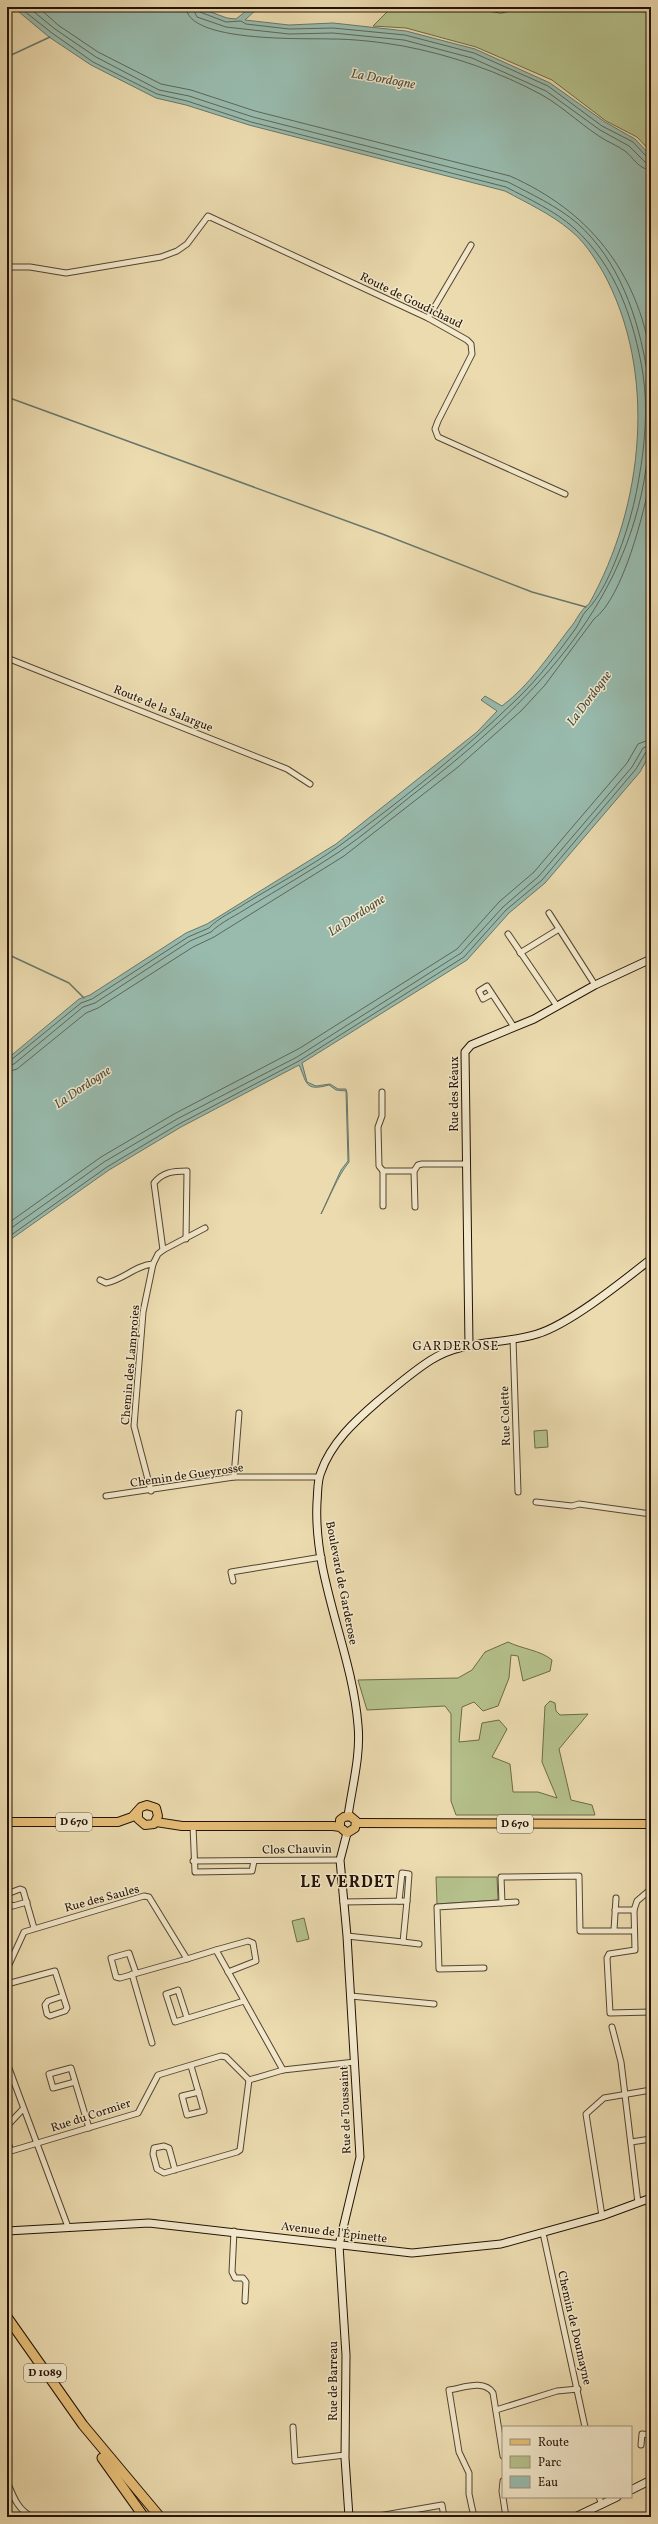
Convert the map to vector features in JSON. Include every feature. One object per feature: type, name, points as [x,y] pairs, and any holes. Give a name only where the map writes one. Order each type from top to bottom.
[{"type":"highway","name":"D 1089","points":[[7,2317],[83,2425],[126,2494],[144,2517]]},
{"type":"highway","name":"D 1089","points":[[83,2425],[160,2517]]},
{"type":"main road","points":[[156,1822],[158,1813],[156,1808],[147,1805],[142,1807],[138,1812],[140,1822],[148,1826],[156,1822],[193,1826],[340,1824],[348,1816],[353,1817],[356,1823],[354,1830],[347,1833],[340,1824]]},
{"type":"main road","name":"D 670","points":[[7,1822],[118,1822],[132,1817],[138,1812]]},
{"type":"main road","points":[[158,1813],[177,1821],[340,1824]]},
{"type":"main road","name":"D 670","points":[[7,1826],[120,1826],[140,1822]]},
{"type":"main road","name":"D 670","points":[[356,1823],[651,1824]]},
{"type":"street","points":[[481,7],[501,10],[514,7]]},
{"type":"street","name":"Route de Goudichaud","points":[[7,267],[30,267],[66,273],[161,257],[177,251],[187,244],[208,216],[428,318],[467,340],[473,349],[470,360],[438,421],[435,429],[438,437],[565,494]]},
{"type":"street","points":[[428,318],[471,245]]},
{"type":"street","name":"Route de la Salargue","points":[[7,658],[288,769],[310,784]]},
{"type":"street","points":[[549,914],[595,986]]},
{"type":"street","points":[[520,953],[559,929]]},
{"type":"street","points":[[508,934],[557,1006]]},
{"type":"street","name":"Rue des Réaux","points":[[469,1345],[465,1052],[471,1045],[514,1027],[651,959]]},
{"type":"street","points":[[492,994],[514,1027]]},
{"type":"street","points":[[382,1092],[382,1116],[378,1127],[379,1166],[383,1171],[383,1206]]},
{"type":"street","points":[[415,1207],[414,1171],[418,1165],[467,1164]]},
{"type":"street","points":[[163,1250],[154,1183],[162,1176],[173,1171],[186,1171],[186,1238]]},
{"type":"street","points":[[383,1171],[414,1171]]},
{"type":"street","name":"Chemin des Lamproies","points":[[151,1491],[134,1426],[143,1312],[153,1264],[158,1254],[205,1228]]},
{"type":"street","name":"Boulevard de Garderose","points":[[348,1816],[357,1750],[358,1726],[354,1695],[322,1557],[316,1520],[319,1477],[324,1463],[340,1438],[384,1396],[430,1360],[469,1345],[528,1337],[554,1328],[651,1259]]},
{"type":"street","points":[[100,1280],[106,1283],[112,1282],[145,1264],[153,1264]]},
{"type":"street","name":"Rue Colette","points":[[513,1339],[518,1492]]},
{"type":"street","points":[[234,1477],[239,1413]]},
{"type":"street","name":"Chemin de Gueyrosse","points":[[106,1496],[151,1491],[234,1477],[319,1477]]},
{"type":"street","points":[[536,1502],[572,1506],[586,1505],[651,1514]]},
{"type":"street","points":[[233,1581],[231,1572],[322,1557]]},
{"type":"street","points":[[193,1826],[193,1860]]},
{"type":"street","name":"Rue de Toussaint","points":[[340,2245],[360,2157],[347,1936],[340,1860],[347,1833]]},
{"type":"street","name":"Clos Chauvin","points":[[254,1861],[252,1871],[195,1872],[193,1860],[340,1860]]},
{"type":"street","points":[[399,1901],[402,1873],[409,1874],[403,1942]]},
{"type":"street","points":[[502,1903],[501,1877],[580,1876],[580,1931],[634,1931]]},
{"type":"street","points":[[26,1902],[13,1906],[9,1904],[7,1895],[22,1889],[26,1902],[34,1928]]},
{"type":"street","points":[[651,1889],[637,1901],[634,1910],[635,1950],[633,1952],[609,1954],[607,1958],[610,2013],[651,2012]]},
{"type":"street","name":"Rue des Saules","points":[[7,1969],[20,1936],[24,1932],[144,1896],[152,1900],[186,1959]]},
{"type":"street","points":[[614,1930],[616,1898]]},
{"type":"street","points":[[343,1902],[407,1901]]},
{"type":"street","points":[[484,1968],[439,1969],[437,1907],[516,1902]]},
{"type":"street","points":[[615,1910],[634,1910]]},
{"type":"street","points":[[347,1936],[419,1944]]},
{"type":"street","points":[[152,2043],[134,1974],[129,1953],[111,1958],[117,1978],[134,1974],[248,1941],[253,1943],[256,1961],[228,1972]]},
{"type":"street","points":[[216,1950],[283,2070]]},
{"type":"street","points":[[7,1984],[54,1971],[63,1996],[67,2008],[65,2011],[50,2016],[47,2014],[45,2005],[48,2001],[63,1996]]},
{"type":"street","points":[[187,2018],[178,1990],[166,1994],[175,2022],[244,2001]]},
{"type":"street","points":[[350,1996],[434,2004]]},
{"type":"street","points":[[612,2027],[621,2062],[626,2094],[638,2203]]},
{"type":"street","name":"Rue du Cormier","points":[[37,2144],[138,2113],[158,2075],[221,2056],[226,2057],[249,2080]]},
{"type":"street","points":[[176,2170],[169,2148],[164,2146],[154,2148],[153,2154],[157,2169],[164,2173],[176,2170],[240,2150],[249,2080],[283,2070],[355,2062]]},
{"type":"street","points":[[7,2064],[9,2076],[37,2144],[68,2227]]},
{"type":"street","points":[[191,2066],[204,2111],[187,2115],[182,2096],[198,2092]]},
{"type":"street","points":[[75,2082],[53,2088],[49,2074],[71,2068],[89,2128]]},
{"type":"street","points":[[602,2216],[586,2114],[604,2098],[651,2090]]},
{"type":"street","points":[[7,2126],[23,2109]]},
{"type":"street","points":[[631,2142],[651,2139]]},
{"type":"street","points":[[7,2140],[11,2151],[37,2144]]},
{"type":"street","points":[[650,2199],[651,2208]]},
{"type":"street","name":"Avenue de l'Épinette","points":[[7,2231],[149,2223],[234,2231],[412,2253],[502,2244],[602,2216],[650,2199]]},
{"type":"street","points":[[234,2231],[232,2272],[235,2278],[243,2278],[246,2282],[245,2301]]},
{"type":"street","name":"Chemin de Doumayne","points":[[543,2233],[586,2426]]},
{"type":"street","name":"Rue de Barreau","points":[[340,2245],[346,2355],[345,2454],[349,2517]]},
{"type":"street","points":[[474,2517],[469,2494],[469,2473],[459,2452],[449,2390],[484,2385],[490,2388],[493,2392],[502,2449]]},
{"type":"street","points":[[496,2410],[557,2391],[578,2389]]},
{"type":"street","points":[[293,2427],[295,2462],[345,2454]]},
{"type":"street","points":[[641,2445],[642,2434],[651,2435]]},
{"type":"street","points":[[632,2490],[651,2480]]},
{"type":"street","points":[[7,2481],[17,2504],[27,2514],[33,2517]]},
{"type":"street","points":[[503,2498],[506,2517]]},
{"type":"street","points":[[598,2498],[602,2505]]},
{"type":"street","points":[[575,2517],[586,2515],[615,2498]]},
{"type":"street","points":[[374,2517],[442,2504],[444,2517]]},
{"type":"green space","points":[[392,7],[651,7],[651,152],[637,137],[606,121],[552,80],[476,47],[406,28],[373,26]]},
{"type":"green space","points":[[547,1430],[548,1447],[535,1448],[534,1431]]},
{"type":"green space","points":[[508,1642],[536,1652],[552,1660],[550,1671],[523,1681],[518,1656],[511,1655],[509,1678],[498,1706],[483,1711],[474,1702],[462,1707],[459,1742],[479,1740],[482,1723],[499,1720],[507,1729],[492,1757],[510,1764],[513,1792],[538,1792],[557,1798],[542,1762],[545,1706],[550,1701],[555,1703],[556,1711],[560,1715],[588,1714],[559,1749],[571,1800],[592,1805],[595,1815],[456,1815],[451,1801],[451,1714],[445,1706],[367,1710],[358,1680],[458,1678],[472,1670],[485,1652]]},
{"type":"green space","points":[[436,1877],[497,1877],[498,1900],[437,1904]]},
{"type":"green space","points":[[304,1918],[309,1939],[297,1942],[292,1921]]},
{"type":"water","name":"La Dordogne","points":[[13,7],[197,7],[227,18],[236,19],[251,7],[259,7],[245,20],[289,25],[333,23],[406,31],[475,49],[550,83],[605,122],[635,139],[651,156],[651,752],[640,772],[545,883],[509,913],[467,960],[302,1063],[307,1082],[316,1086],[330,1084],[338,1089],[346,1089],[347,1093],[349,1162],[337,1181],[321,1214],[341,1170],[348,1161],[346,1091],[336,1090],[329,1085],[321,1087],[311,1086],[305,1081],[299,1065],[181,1127],[109,1170],[7,1242],[7,1059],[79,999],[90,995],[186,933],[207,924],[336,844],[477,732],[497,711],[481,700],[485,696],[502,706],[530,679],[547,659],[581,612],[589,604],[608,566],[622,525],[632,482],[637,439],[637,395],[632,352],[620,311],[603,272],[596,261],[575,234],[563,224],[539,209],[505,191],[249,125],[186,105],[156,98],[91,65],[49,37]]},
{"type":"waterway","points":[[7,57],[50,37]]},
{"type":"waterway","points":[[7,397],[385,535],[532,592],[586,607]]},
{"type":"waterway","points":[[7,954],[69,983],[84,998]]},
{"type":"district","name":"GARDEROSE","points":[[456,1347]]},
{"type":"district","name":"LE VERDET","points":[[348,1883]]}]
